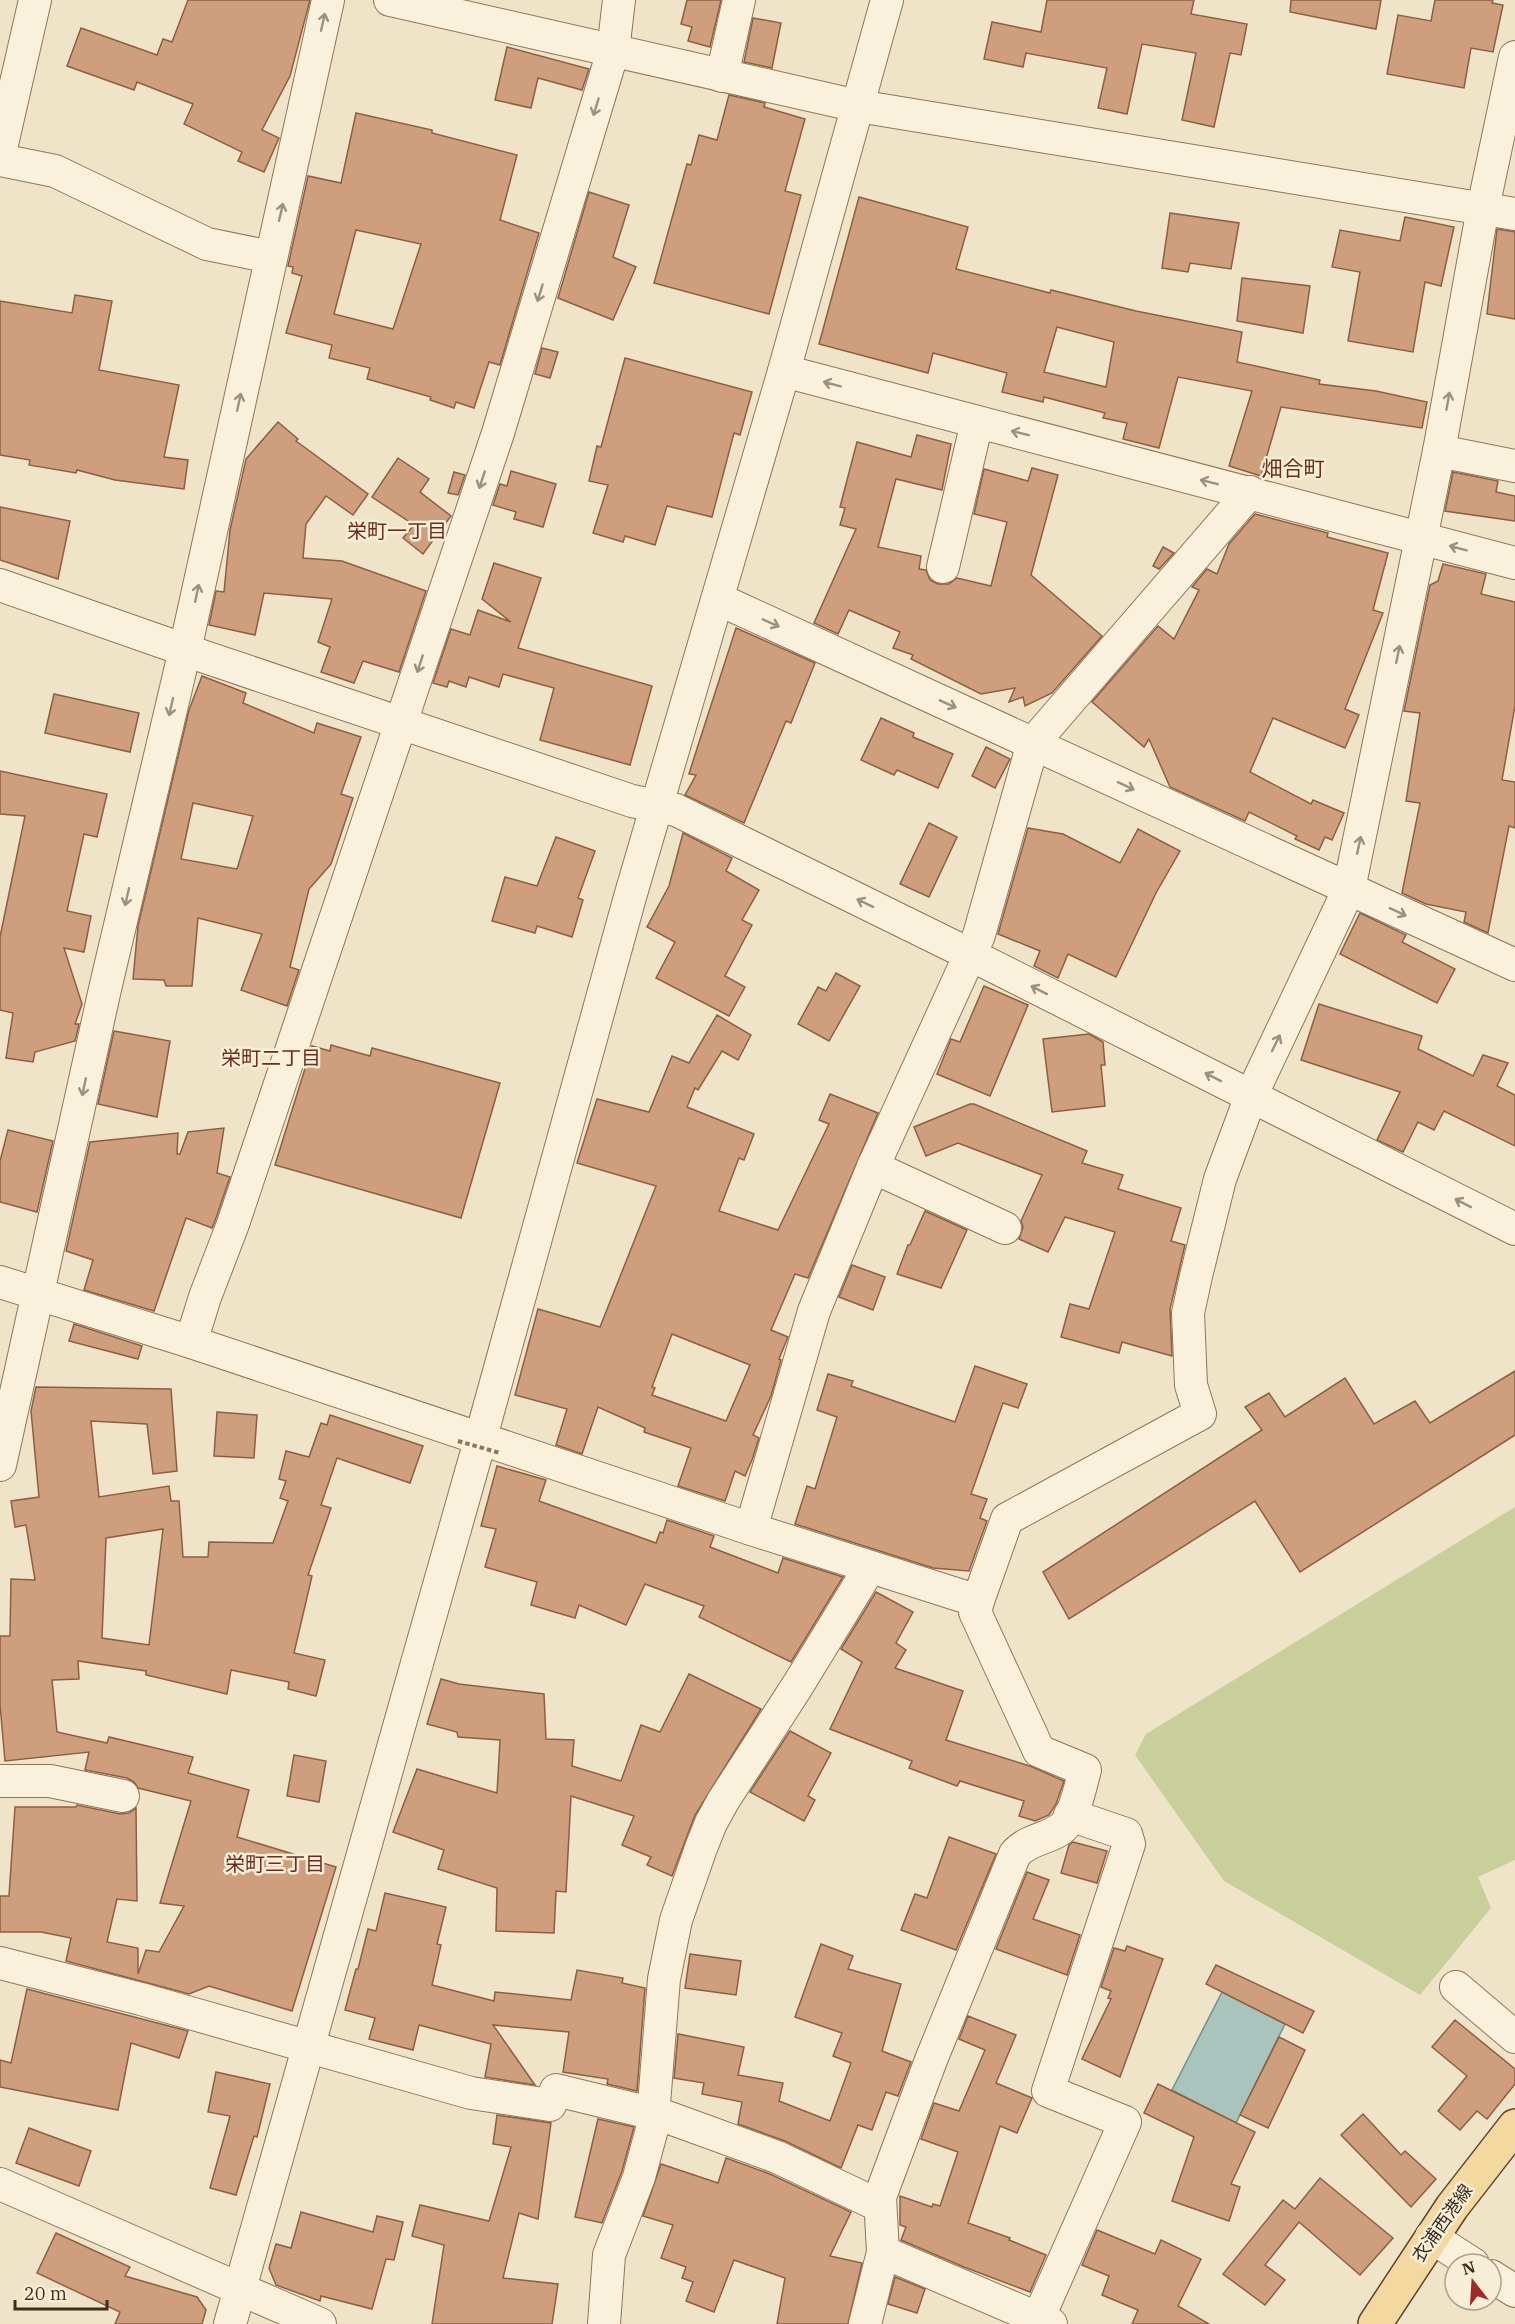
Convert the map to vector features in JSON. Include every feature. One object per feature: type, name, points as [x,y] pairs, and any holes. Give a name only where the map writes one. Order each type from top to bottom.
[{"type":"main road","name":"衣浦西港線","points":[[1375,2324],[1431,2236],[1515,2126]]},
{"type":"street","points":[[0,153],[35,0]]},
{"type":"street","points":[[0,1465],[105,989],[185,650],[328,0]]},
{"type":"street","points":[[390,0],[858,106],[1515,214]]},
{"type":"street","points":[[191,1342],[205,1297],[234,1224],[498,432],[613,51],[619,0]]},
{"type":"street","points":[[722,76],[739,0]]},
{"type":"street","points":[[230,2324],[480,1444],[656,806],[718,599],[887,0]]},
{"type":"street","points":[[865,2324],[883,2252],[880,2197],[931,2060],[1015,1854],[1023,1845],[1065,1826],[1085,1770],[1039,1751],[975,1612],[978,1601],[1007,1519],[1200,1413],[1191,1385],[1188,1313],[1220,1179],[1251,1096],[1349,890],[1422,539],[1483,208],[1515,57]]},
{"type":"street","points":[[0,160],[55,171],[207,244],[271,257]]},
{"type":"street","points":[[783,371],[1515,563]]},
{"type":"street","points":[[943,567],[977,422]]},
{"type":"street","points":[[1439,451],[1515,466]]},
{"type":"street","points":[[751,1529],[813,1311],[873,1167],[979,935],[1033,743],[1250,492]]},
{"type":"street","points":[[0,585],[632,801],[676,810],[1251,1096],[1278,1117],[1515,1229]]},
{"type":"street","points":[[718,599],[1515,965]]},
{"type":"street","points":[[873,1167],[1005,1228]]},
{"type":"street","points":[[0,1282],[191,1342],[480,1444],[978,1601]]},
{"type":"street","points":[[604,2324],[609,2255],[639,2176],[652,2129],[664,1979],[674,1932],[711,1823],[870,1567]]},
{"type":"street","points":[[0,1781],[50,1781],[123,1796]]},
{"type":"street","points":[[883,2252],[1045,2322],[1125,2122],[1048,2091],[1130,1844],[1126,1834],[1070,1815]]},
{"type":"street","points":[[0,1964],[141,1999],[471,2093],[550,2105],[556,2090],[654,2114],[777,2157],[880,2206]]},
{"type":"street","points":[[1456,1988],[1515,2037]]},
{"type":"street","points":[[0,2184],[320,2324]]},
{"type":"street","points":[[1431,2236],[1455,2252]]},
{"type":"green space","points":[[1515,1507],[1515,1860],[1478,1877],[1491,1908],[1420,1995],[1224,1881],[1135,1755],[1146,1734]]},
{"type":"water","points":[[1222,1992],[1285,2024],[1236,2123],[1172,2090]]},
{"type":"building","points":[[188,0],[310,0],[290,76],[262,130],[279,138],[264,172],[238,161],[242,152],[184,124],[193,104],[137,82],[134,90],[67,66],[81,28],[157,55],[163,39],[172,42]]},
{"type":"building","points":[[687,0],[721,0],[710,47],[688,41],[692,27],[681,24]]},
{"type":"building","points":[[1047,0],[1194,0],[1191,14],[1247,24],[1241,55],[1230,53],[1214,127],[1182,120],[1196,53],[1142,44],[1127,114],[1098,108],[1107,68],[1026,53],[1023,67],[984,59],[992,22],[1041,32]]},
{"type":"building","points":[[1291,0],[1381,0],[1376,29],[1290,12]]},
{"type":"building","points":[[1435,0],[1493,0],[1492,3],[1503,5],[1493,52],[1471,48],[1464,88],[1387,74],[1398,15],[1431,21]]},
{"type":"building","points":[[753,18],[781,23],[772,68],[744,62]]},
{"type":"building","points":[[507,47],[589,69],[582,90],[538,78],[531,108],[495,100]]},
{"type":"building","points":[[729,95],[765,103],[764,107],[805,119],[785,191],[801,195],[769,314],[654,283],[687,164],[691,165],[699,135],[717,140]]},
{"type":"building","points":[[356,113],[432,130],[432,133],[517,155],[500,220],[539,233],[500,365],[489,362],[474,408],[456,402],[454,408],[430,400],[431,397],[367,379],[370,368],[329,358],[332,345],[286,333],[302,276],[292,273],[293,267],[288,266],[308,176],[341,183]],"holes":[[[356,230],[421,244],[393,329],[334,314]]]},
{"type":"building","points":[[589,192],[629,205],[613,257],[636,267],[613,320],[558,298]]},
{"type":"building","points":[[859,197],[968,227],[956,269],[1050,293],[1051,290],[1136,311],[1242,332],[1237,362],[1320,380],[1319,384],[1376,391],[1427,402],[1422,428],[1281,407],[1261,476],[1229,466],[1252,391],[1178,377],[1159,448],[1123,439],[1127,423],[1103,418],[1105,413],[1044,397],[1043,402],[1002,392],[1007,373],[933,353],[928,373],[819,344]],"holes":[[[1057,327],[1114,342],[1106,387],[1044,372]]]},
{"type":"building","points":[[1170,213],[1239,223],[1231,269],[1190,263],[1188,272],[1162,268]]},
{"type":"building","points":[[1405,217],[1454,227],[1441,286],[1425,282],[1413,352],[1348,341],[1360,272],[1332,267],[1340,230],[1400,241]]},
{"type":"building","points":[[1497,229],[1515,232],[1515,319],[1487,314]]},
{"type":"building","points":[[1242,278],[1310,286],[1303,333],[1237,321]]},
{"type":"building","points":[[75,295],[112,301],[99,370],[179,385],[164,457],[188,460],[184,489],[115,480],[77,470],[76,473],[29,465],[30,460],[0,455],[0,301],[72,313]]},
{"type":"building","points":[[542,348],[558,352],[550,378],[535,374]]},
{"type":"building","points":[[625,358],[752,392],[740,435],[734,433],[712,517],[667,506],[655,545],[625,536],[623,542],[593,533],[608,485],[589,481],[597,446],[601,447]]},
{"type":"building","points":[[278,422],[298,439],[296,441],[368,494],[353,515],[326,496],[306,524],[303,558],[342,561],[426,591],[399,672],[363,661],[354,683],[321,672],[330,647],[318,642],[332,599],[264,593],[255,635],[209,625],[216,591],[224,592],[230,530],[246,459]]},
{"type":"building","points":[[917,435],[951,444],[942,490],[896,479],[878,547],[921,556],[919,569],[926,570],[930,580],[938,584],[949,584],[957,578],[991,586],[1007,522],[974,514],[984,469],[1028,481],[1032,468],[1058,475],[1031,575],[1102,636],[1052,693],[1025,706],[1023,697],[1009,702],[1015,688],[981,694],[911,659],[913,655],[893,648],[900,632],[849,610],[838,634],[814,623],[856,529],[840,525],[845,508],[840,507],[857,442],[911,457]]},
{"type":"building","points":[[398,458],[429,479],[420,492],[451,516],[423,554],[403,538],[414,525],[372,497]]},
{"type":"building","points":[[511,471],[556,484],[543,527],[514,519],[516,512],[493,505],[500,484],[507,486]]},
{"type":"building","points":[[454,472],[465,475],[458,495],[448,493]]},
{"type":"building","points":[[1453,472],[1498,481],[1496,492],[1515,496],[1515,521],[1445,511]]},
{"type":"building","points":[[0,507],[70,521],[58,579],[0,560]]},
{"type":"building","points":[[1255,514],[1328,533],[1327,537],[1388,553],[1373,610],[1383,613],[1345,709],[1359,715],[1345,748],[1273,718],[1250,772],[1311,804],[1313,800],[1344,813],[1332,840],[1325,837],[1319,850],[1295,839],[1297,836],[1249,812],[1245,821],[1170,787],[1149,739],[1144,747],[1092,702],[1158,626],[1174,639],[1199,590],[1192,587],[1207,569],[1217,574],[1229,544]]},
{"type":"building","points":[[1163,547],[1174,553],[1159,569],[1153,566]]},
{"type":"building","points":[[494,563],[541,578],[518,648],[652,686],[630,765],[540,740],[554,688],[503,674],[499,687],[469,677],[466,687],[449,681],[447,687],[433,683],[451,629],[470,635],[478,610],[511,622],[482,599]]},
{"type":"building","points":[[1443,564],[1486,574],[1481,594],[1515,602],[1515,706],[1502,780],[1515,782],[1515,828],[1509,826],[1488,933],[1464,922],[1466,912],[1426,904],[1402,893],[1420,803],[1406,801],[1420,713],[1404,711],[1430,585],[1438,581]]},
{"type":"building","points":[[736,628],[815,663],[791,723],[786,721],[744,823],[685,795],[696,775],[689,774]]},
{"type":"building","points":[[202,676],[246,693],[243,703],[314,733],[317,723],[361,737],[341,794],[353,798],[331,864],[309,889],[290,967],[299,970],[287,1006],[241,990],[262,934],[198,918],[192,986],[166,986],[164,980],[133,979],[138,926],[189,710]],"holes":[[[193,803],[253,816],[237,869],[181,859]]]},
{"type":"building","points":[[54,694],[139,713],[130,752],[45,733]]},
{"type":"building","points":[[881,718],[914,733],[913,737],[953,754],[938,788],[897,770],[894,775],[861,760]]},
{"type":"building","points":[[986,747],[1010,759],[995,788],[972,776]]},
{"type":"building","points":[[0,771],[107,794],[97,837],[84,834],[67,911],[91,916],[84,952],[64,948],[82,1004],[75,1024],[79,1024],[75,1041],[35,1052],[33,1062],[6,1058],[13,1013],[0,1010],[0,937],[25,816],[0,814]]},
{"type":"building","points":[[929,823],[957,837],[929,897],[900,884]]},
{"type":"building","points":[[1028,828],[1063,834],[1120,863],[1138,829],[1180,851],[1156,893],[1116,977],[1068,954],[1058,978],[1034,966],[1040,951],[998,934]]},
{"type":"building","points":[[683,833],[732,858],[726,871],[759,890],[742,920],[752,925],[725,976],[745,987],[729,1016],[656,978],[675,942],[647,927],[669,886]]},
{"type":"building","points":[[556,837],[595,851],[578,898],[583,900],[572,937],[537,926],[535,933],[492,921],[505,877],[537,886]]},
{"type":"building","points":[[1360,913],[1406,935],[1402,942],[1455,969],[1437,1003],[1340,954]]},
{"type":"building","points":[[836,973],[860,986],[829,1041],[798,1024],[818,987],[826,991]]},
{"type":"building","points":[[984,986],[1028,1005],[990,1096],[937,1074],[951,1039],[960,1042]]},
{"type":"building","points":[[1319,1004],[1422,1036],[1418,1049],[1473,1076],[1483,1055],[1508,1063],[1497,1086],[1515,1095],[1515,1146],[1444,1111],[1434,1130],[1418,1122],[1403,1152],[1377,1140],[1400,1092],[1301,1060]]},
{"type":"building","points":[[717,1015],[751,1035],[738,1060],[722,1051],[698,1090],[695,1088],[687,1107],[754,1134],[744,1160],[739,1158],[719,1211],[778,1230],[829,1124],[819,1120],[830,1094],[878,1113],[808,1278],[795,1274],[771,1330],[788,1337],[779,1359],[781,1360],[771,1396],[753,1435],[759,1438],[752,1460],[745,1476],[735,1471],[725,1501],[678,1486],[691,1448],[644,1432],[645,1428],[598,1407],[582,1454],[556,1445],[567,1409],[515,1395],[538,1309],[600,1327],[656,1186],[577,1163],[597,1099],[649,1112],[672,1056],[689,1063]],"holes":[[[672,1334],[750,1365],[726,1421],[652,1395],[655,1388],[652,1387]]]},
{"type":"building","points":[[114,1031],[170,1041],[157,1117],[98,1104]]},
{"type":"building","points":[[1089,1034],[1103,1042],[1105,1065],[1101,1065],[1105,1106],[1052,1112],[1043,1039]]},
{"type":"building","points":[[331,1045],[370,1056],[372,1048],[500,1083],[461,1218],[275,1165],[312,1046],[330,1051]]},
{"type":"building","points":[[970,1104],[1087,1151],[1082,1163],[1123,1175],[1118,1189],[1181,1208],[1171,1241],[1185,1245],[1170,1309],[1172,1356],[1122,1342],[1119,1353],[1061,1337],[1070,1304],[1089,1309],[1115,1232],[1065,1217],[1048,1252],[1019,1239],[1023,1227],[1021,1221],[1042,1175],[958,1143],[926,1156],[914,1127]]},
{"type":"building","points":[[224,1128],[217,1173],[230,1177],[216,1218],[212,1228],[186,1218],[154,1311],[84,1290],[93,1260],[66,1251],[90,1142],[178,1133],[177,1154],[180,1154],[188,1132]]},
{"type":"building","points":[[8,1130],[53,1141],[37,1212],[0,1202],[0,1161]]},
{"type":"building","points":[[925,1211],[967,1230],[941,1288],[897,1274]]},
{"type":"building","points":[[852,1265],[885,1277],[873,1310],[839,1297]]},
{"type":"building","points":[[74,1324],[142,1346],[138,1359],[69,1341]]},
{"type":"building","points":[[975,1366],[1027,1384],[1018,1408],[1003,1403],[971,1494],[987,1499],[980,1518],[987,1521],[969,1571],[933,1568],[795,1524],[807,1486],[815,1489],[837,1417],[817,1410],[828,1374],[853,1381],[851,1386],[955,1422]]},
{"type":"building","points":[[1515,1371],[1515,1435],[1300,1572],[1255,1501],[1069,1619],[1043,1572],[1262,1430],[1245,1407],[1269,1393],[1285,1417],[1345,1378],[1374,1424],[1415,1401],[1430,1423]]},
{"type":"building","points":[[36,1387],[171,1389],[177,1471],[153,1474],[147,1424],[91,1421],[99,1497],[169,1486],[171,1501],[179,1501],[183,1557],[208,1557],[209,1542],[273,1543],[288,1501],[280,1498],[286,1481],[279,1479],[286,1451],[309,1457],[321,1423],[327,1425],[330,1415],[423,1446],[410,1483],[337,1458],[321,1505],[331,1508],[308,1575],[312,1576],[294,1653],[325,1660],[316,1696],[288,1689],[289,1682],[231,1670],[227,1694],[146,1675],[146,1671],[78,1661],[79,1679],[52,1680],[57,1732],[107,1743],[109,1737],[193,1757],[188,1773],[249,1790],[237,1837],[336,1867],[292,2011],[209,1986],[189,1994],[66,1961],[71,1938],[41,1932],[0,1932],[0,1896],[9,1896],[15,1807],[76,1807],[77,1805],[120,1814],[129,1813],[136,1808],[137,1901],[117,1899],[107,1942],[138,1948],[138,1974],[146,1950],[159,1952],[184,1906],[160,1903],[191,1801],[138,1788],[127,1778],[85,1770],[89,1752],[5,1761],[0,1705],[0,1636],[10,1636],[11,1579],[35,1580],[26,1525],[15,1527],[11,1501],[39,1497],[31,1411]],"holes":[[[163,1529],[149,1645],[102,1638],[106,1538]]]},
{"type":"building","points":[[217,1412],[257,1415],[254,1458],[214,1456]]},
{"type":"building","points":[[497,1466],[546,1480],[539,1501],[656,1543],[660,1532],[663,1533],[667,1520],[714,1536],[710,1547],[778,1573],[783,1558],[843,1577],[791,1662],[699,1617],[704,1606],[645,1584],[626,1625],[579,1605],[575,1618],[531,1605],[537,1582],[485,1567],[496,1529],[481,1526]]},
{"type":"building","points":[[876,1592],[913,1612],[896,1643],[906,1650],[895,1668],[963,1691],[946,1740],[1030,1766],[1064,1781],[1056,1804],[1049,1815],[1035,1821],[1019,1816],[1024,1801],[960,1781],[957,1786],[909,1768],[912,1761],[830,1729],[862,1662],[841,1649]]},
{"type":"building","points":[[689,1674],[761,1709],[695,1815],[672,1876],[647,1865],[651,1857],[622,1845],[634,1816],[571,1796],[566,1892],[556,1891],[554,1933],[496,1931],[497,1888],[438,1869],[444,1850],[393,1832],[417,1769],[497,1793],[500,1740],[458,1737],[457,1732],[427,1724],[441,1679],[459,1684],[544,1694],[546,1739],[574,1740],[572,1766],[621,1781],[641,1725],[660,1732]]},
{"type":"building","points":[[790,1731],[831,1753],[808,1796],[815,1800],[804,1821],[750,1792]]},
{"type":"building","points":[[294,1755],[326,1761],[319,1802],[287,1796]]},
{"type":"building","points":[[949,1837],[996,1854],[956,1950],[901,1930],[915,1894],[927,1898]]},
{"type":"building","points":[[1073,1842],[1107,1851],[1097,1883],[1061,1873],[1069,1845]]},
{"type":"building","points":[[1027,1872],[1049,1880],[1033,1919],[1080,1935],[1067,1975],[996,1949]]},
{"type":"building","points":[[385,1893],[446,1907],[437,1944],[441,1945],[432,1985],[494,2001],[495,1992],[571,2000],[577,1970],[623,1978],[622,1983],[645,1988],[637,2091],[607,2084],[608,2079],[563,2072],[569,2032],[493,2025],[535,2085],[485,2077],[491,2044],[419,2025],[413,2050],[369,2039],[375,2018],[345,2010],[368,1929],[376,1931]]},
{"type":"building","points":[[821,1944],[853,1956],[848,1969],[901,1984],[882,2051],[911,2062],[898,2096],[886,2092],[872,2130],[858,2125],[841,2168],[785,2141],[738,2124],[742,2102],[702,2094],[704,2083],[674,2078],[678,2034],[744,2047],[738,2075],[783,2083],[779,2101],[830,2121],[851,2063],[833,2056],[842,2033],[795,2017]]},
{"type":"building","points":[[1127,1946],[1163,1959],[1120,2077],[1082,2059],[1111,1999],[1108,1998],[1111,1991],[1101,1987],[1114,1948],[1125,1951]]},
{"type":"building","points":[[690,1954],[741,1961],[736,1995],[685,1988]]},
{"type":"building","points":[[1216,1965],[1314,2011],[1303,2033],[1206,1984]]},
{"type":"building","points":[[27,1989],[188,2031],[179,2058],[131,2043],[118,2110],[0,2087],[0,2060],[11,2063]]},
{"type":"building","points":[[968,2016],[1016,2035],[996,2083],[1032,2098],[1017,2133],[1000,2126],[968,2223],[1010,2238],[1009,2240],[1046,2255],[1030,2292],[901,2240],[906,2227],[900,2225],[900,2196],[932,2207],[933,2204],[940,2206],[958,2152],[921,2139],[934,2103],[959,2111],[985,2050],[959,2039]]},
{"type":"building","points":[[1455,2020],[1515,2069],[1515,2084],[1487,2119],[1477,2111],[1460,2130],[1438,2111],[1467,2076],[1432,2047]]},
{"type":"building","points":[[1279,2037],[1305,2050],[1268,2128],[1240,2115]]},
{"type":"building","points":[[216,2072],[270,2084],[257,2137],[254,2136],[236,2195],[210,2188],[230,2116],[208,2112]]},
{"type":"building","points":[[1158,2084],[1255,2132],[1231,2184],[1240,2187],[1229,2221],[1172,2201],[1194,2137],[1144,2113]]},
{"type":"building","points":[[1363,2114],[1401,2155],[1405,2151],[1436,2179],[1411,2207],[1341,2135]]},
{"type":"building","points":[[497,2115],[551,2123],[538,2219],[519,2213],[503,2278],[558,2284],[552,2324],[432,2324],[444,2245],[412,2236],[420,2205],[489,2221],[511,2147],[493,2144]]},
{"type":"building","points":[[598,2119],[634,2127],[622,2171],[602,2223],[575,2217]]},
{"type":"building","points":[[29,2128],[91,2151],[79,2186],[16,2163]]},
{"type":"building","points":[[726,2158],[770,2174],[851,2212],[830,2256],[862,2263],[848,2324],[777,2324],[785,2278],[734,2260],[714,2312],[686,2301],[693,2282],[682,2278],[686,2267],[661,2258],[673,2225],[643,2216],[661,2164],[718,2183]]},
{"type":"building","points":[[1320,2178],[1393,2238],[1360,2275],[1299,2222],[1265,2265],[1285,2280],[1265,2305],[1223,2274],[1283,2200],[1295,2209]]},
{"type":"building","points":[[301,2212],[373,2232],[377,2216],[403,2222],[394,2260],[386,2259],[372,2309],[321,2296],[320,2301],[276,2285],[269,2268],[276,2244],[291,2248]]},
{"type":"building","points":[[1097,2230],[1155,2254],[1161,2240],[1201,2259],[1178,2306],[1209,2324],[1132,2324],[1138,2310],[1102,2295],[1109,2276],[1082,2265]]},
{"type":"building","points":[[56,2233],[130,2267],[125,2276],[197,2297],[206,2310],[202,2324],[115,2324],[120,2312],[37,2273]]},
{"type":"building","points":[[895,2277],[925,2289],[917,2313],[888,2304]]},
{"type":"district","name":"畑合町","points":[[1293,468]]},
{"type":"district","name":"栄町一丁目","points":[[397,530]]},
{"type":"district","name":"栄町二丁目","points":[[271,1057]]},
{"type":"district","name":"栄町三丁目","points":[[275,1863]]}]
